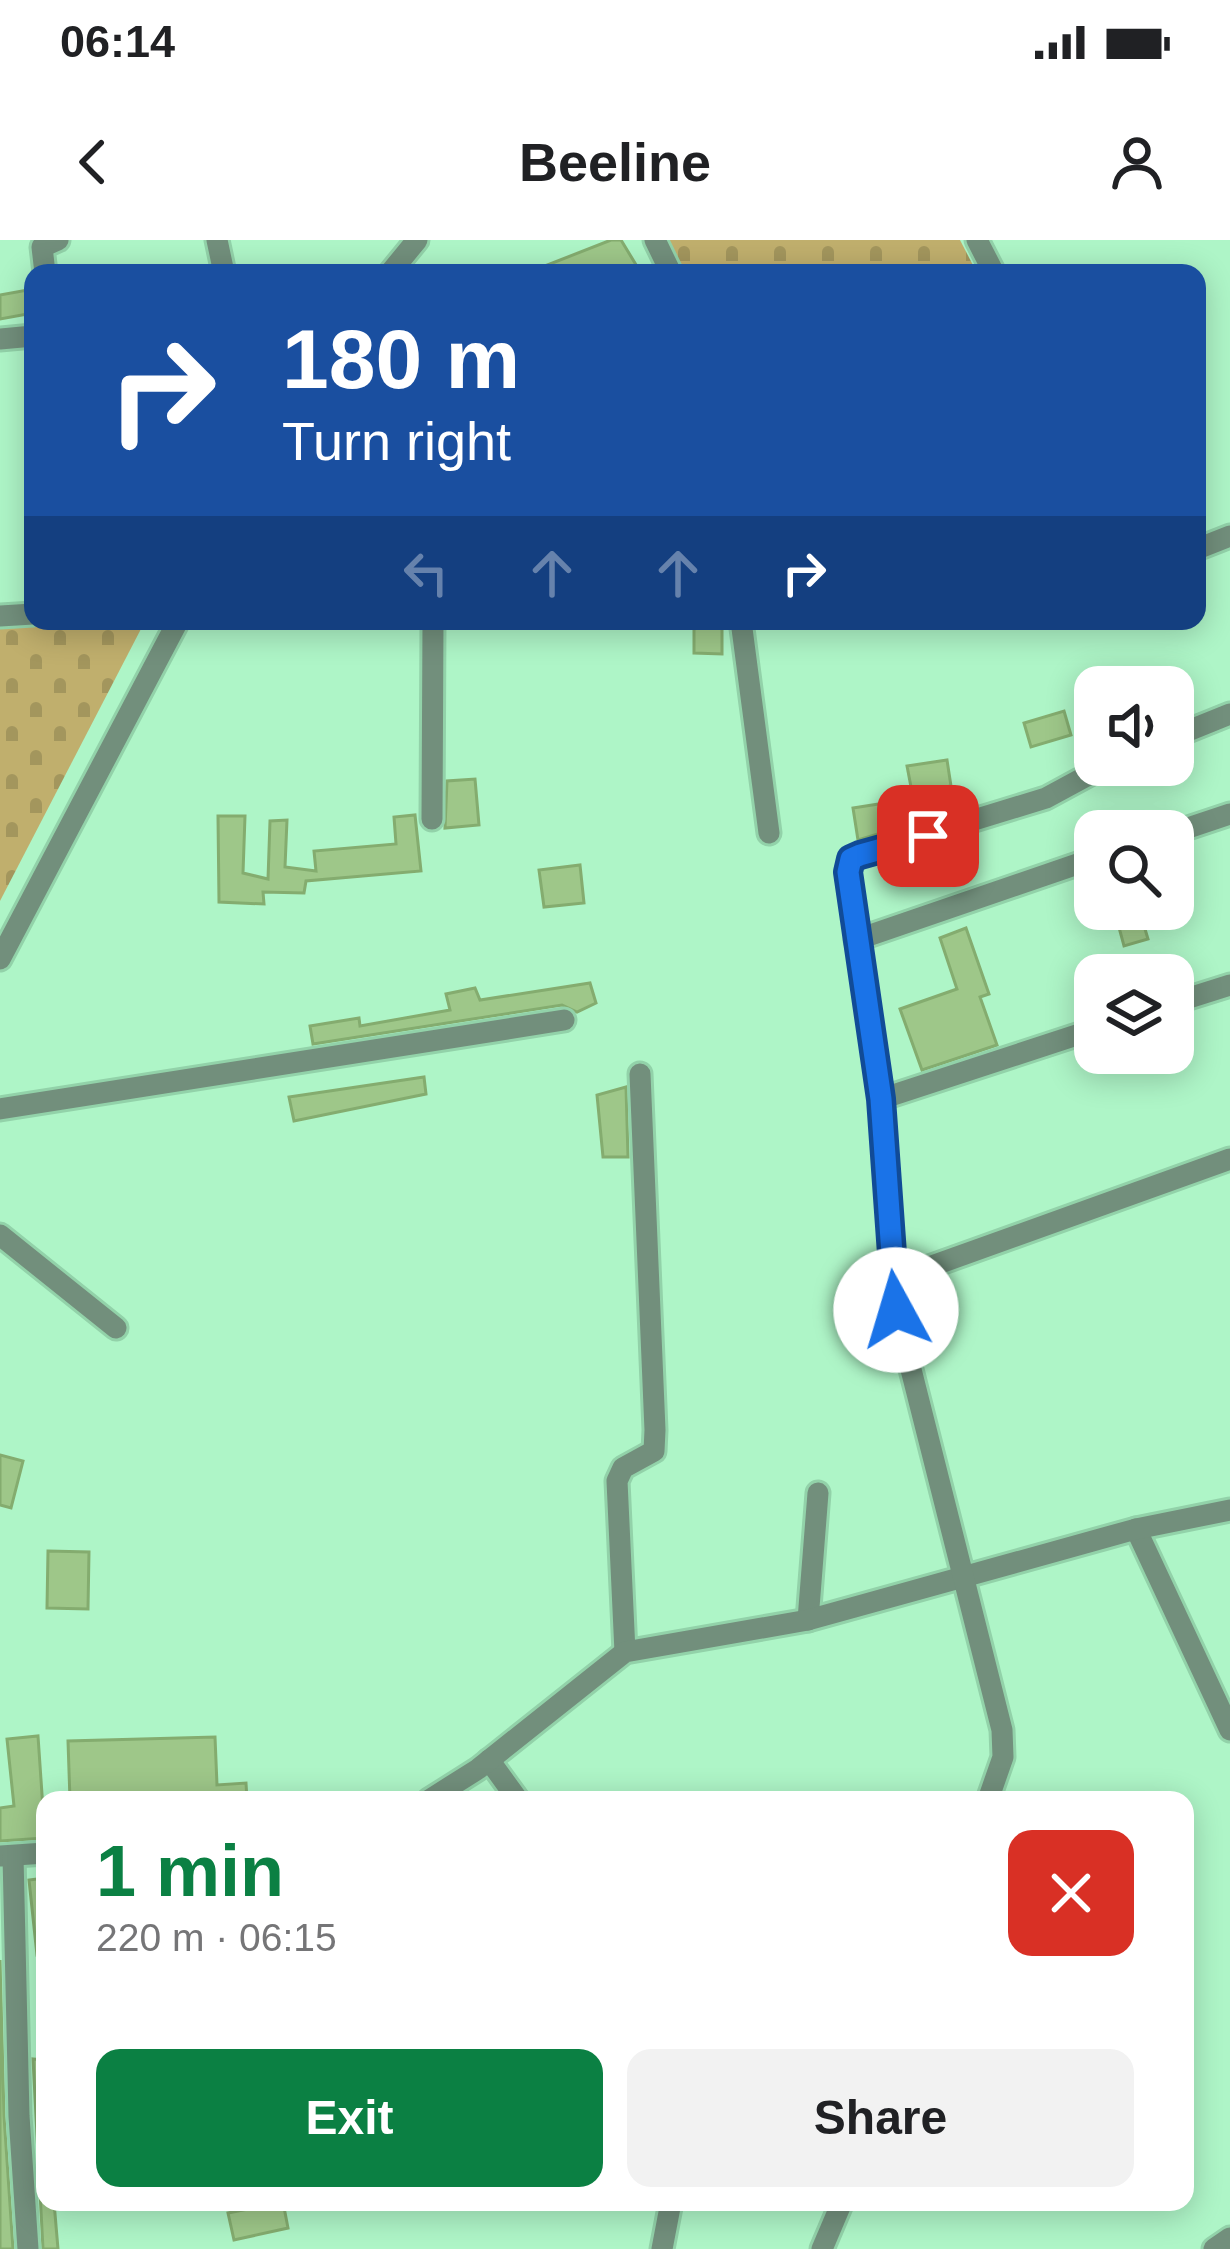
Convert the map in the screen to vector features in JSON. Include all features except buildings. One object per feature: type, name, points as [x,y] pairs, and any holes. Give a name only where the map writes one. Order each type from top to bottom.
[{"type":"street","points":[[45,264],[42,248],[58,240]]},
{"type":"street","points":[[397,264],[417,240]]},
{"type":"street","points":[[0,959],[173,630]]},
{"type":"street","points":[[432,819],[433,630]]},
{"type":"street","points":[[742,630],[769,833]]},
{"type":"street","points":[[1194,729],[1230,714]]},
{"type":"street","points":[[991,1791],[1003,1757],[1002,1730],[968,1578],[896,1310],[881,1099],[848,872],[851,859],[1046,798],[1074,783]]},
{"type":"street","points":[[1194,825],[1230,814]]},
{"type":"street","points":[[856,940],[1074,865]]},
{"type":"street","points":[[1194,996],[1230,985]]},
{"type":"street","points":[[0,1109],[564,1020]]},
{"type":"street","points":[[881,1099],[1074,1036]]},
{"type":"street","points":[[625,1652],[616,1480],[623,1468],[654,1451],[656,1430],[640,1075]]},
{"type":"street","points":[[892,1280],[1230,1160]]},
{"type":"street","points":[[0,1235],[116,1328]]},
{"type":"street","points":[[808,1620],[818,1493]]},
{"type":"street","points":[[443,1791],[490,1760],[625,1652],[808,1620],[1136,1529],[1230,1510]]},
{"type":"street","points":[[1136,1529],[1230,1730]]},
{"type":"street","points":[[490,1760],[512,1791]]},
{"type":"street","points":[[7,1856],[28,2249]]},
{"type":"street","points":[[662,2249],[668,2211]]},
{"type":"street","points":[[822,2249],[838,2211]]},
{"type":"street","points":[[1214,2249],[1230,2238]]},
{"type":"green space","points":[[666,240],[960,240],[972,264],[678,264]]},
{"type":"green space","points":[[24,622],[24,630],[140,630],[0,901],[0,623]]},
{"type":"route","points":[[896,1310],[884,1193],[881,1099],[848,872],[851,859],[928,836]]}]
